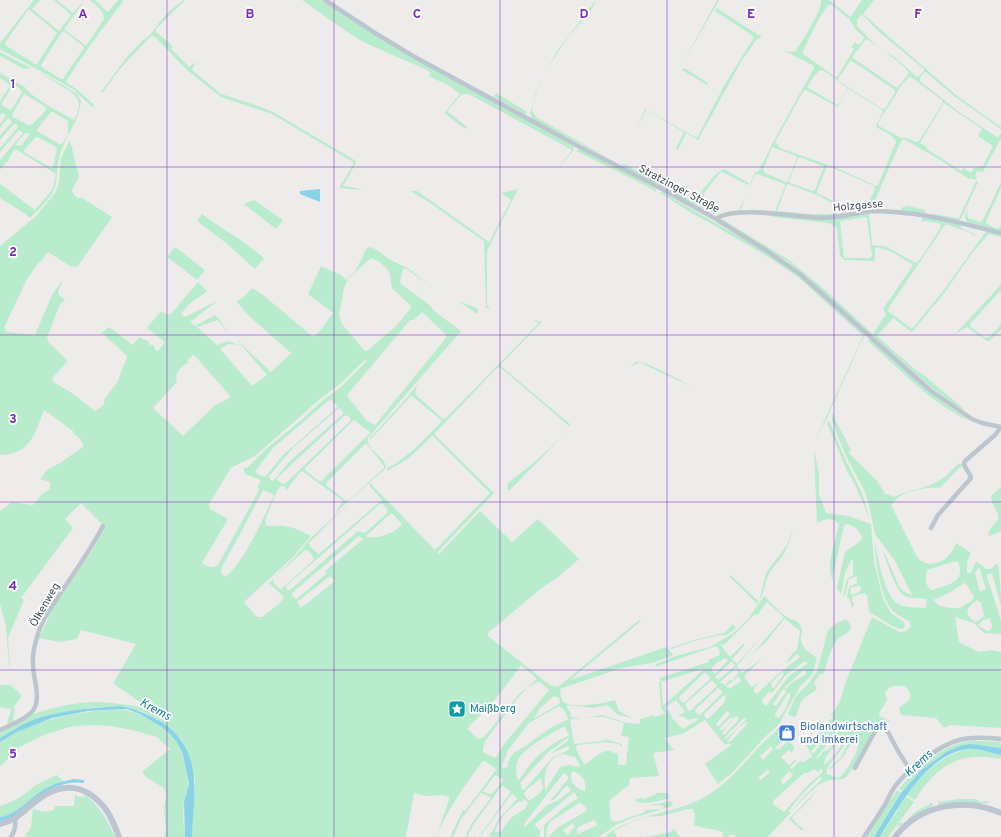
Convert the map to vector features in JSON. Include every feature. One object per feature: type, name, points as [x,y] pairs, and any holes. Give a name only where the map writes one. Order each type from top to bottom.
[{"type":"main road","points":[[0,824],[15,819],[50,792],[72,787],[84,790],[97,800],[108,814],[120,837]]},
{"type":"main road","points":[[895,837],[904,827],[920,815],[947,806],[973,805],[990,809],[1001,814]]},
{"type":"street","name":"Stratzinger Straße","points":[[324,0],[413,56],[578,146],[655,185],[716,219],[780,259],[800,274],[931,391],[972,419],[1001,427]]},
{"type":"street","name":"Holzgasse","points":[[716,219],[724,215],[748,212],[821,218],[852,216],[877,211],[913,214],[963,222],[1001,233]]},
{"type":"street","points":[[931,528],[938,515],[971,478],[971,474],[964,466],[965,461],[995,435],[1001,427]]},
{"type":"street","name":"Ölkenweg","points":[[0,730],[14,724],[34,709],[36,690],[33,659],[38,633],[52,607],[91,548],[103,526]]},
{"type":"street","points":[[855,768],[874,733],[879,728],[885,729],[888,732],[910,770]]},
{"type":"street","points":[[864,837],[896,785],[910,770],[943,746],[958,740],[978,738],[1001,739]]},
{"type":"street","points":[[11,837],[16,826],[15,819]]},
{"type":"green space","points":[[34,0],[40,0],[32,9],[59,31],[71,15],[54,0],[57,0],[73,13],[85,0],[64,29],[86,46],[104,19],[101,11],[90,0],[95,0],[108,12],[118,0],[124,0],[66,81],[94,105],[93,107],[100,113],[91,106],[73,89],[0,49],[0,43]],"holes":[[[28,10],[30,10],[57,33],[37,64],[5,45]],[[64,31],[84,48],[63,79],[61,79],[41,65]]]},
{"type":"green space","points":[[185,0],[156,29],[156,32],[173,46],[171,49],[189,67],[196,62],[192,70],[221,94],[273,112],[356,161],[343,186],[363,190],[339,188],[353,165],[353,162],[272,114],[221,97],[186,69],[155,37],[152,36],[149,38],[120,69],[102,93],[101,92],[127,57],[142,41],[149,36],[166,14]]},
{"type":"green space","points":[[302,0],[321,0],[374,35],[573,146],[573,151],[557,169],[572,150],[469,94],[462,94],[447,111],[467,127],[465,129],[444,113],[460,94],[448,85],[428,76],[431,73],[427,70],[363,42]]},
{"type":"green space","points":[[596,0],[589,13],[569,36],[552,61],[533,103],[536,92],[557,51]]},
{"type":"green space","points":[[717,0],[719,0],[678,72]]},
{"type":"green space","points":[[821,0],[829,0],[851,16],[862,0],[874,0],[863,14],[957,96],[1001,127],[1001,129],[954,96],[926,72],[924,72],[920,78],[920,81],[958,111],[998,138],[1001,133],[1001,138],[983,172],[977,171],[975,176],[977,177],[975,180],[971,178],[969,179],[904,139],[900,143],[872,207],[868,210],[865,210],[875,189],[874,186],[827,166],[817,193],[835,202],[837,216],[821,217],[738,211],[746,197],[740,211],[775,211],[785,186],[784,184],[757,174],[755,175],[749,188],[754,174],[762,168],[760,167],[814,68],[814,66],[783,50],[790,52],[796,51],[816,18],[821,5]],"holes":[[[828,5],[832,5],[849,19],[856,30],[864,37],[860,44],[858,45],[855,42],[851,47],[854,49],[837,77],[802,53],[817,22]],[[861,15],[863,15],[879,32],[924,69],[924,71],[918,77],[892,55],[884,51],[902,65],[909,73],[897,88],[853,58],[866,39],[881,49],[857,26],[857,20]],[[850,61],[852,61],[895,90],[895,92],[885,109],[882,109],[838,79]],[[820,70],[830,75],[847,87],[847,89],[837,105],[807,87]],[[909,77],[942,100],[943,103],[917,142],[906,138],[901,138],[879,126],[878,123],[903,83]],[[848,88],[882,110],[883,113],[876,127],[890,135],[896,142],[878,185],[876,186],[837,168],[780,148],[775,142],[804,90],[838,107]],[[944,103],[982,129],[978,136],[993,146],[983,166],[974,168],[971,173],[964,168],[961,171],[927,149],[927,147],[920,143]],[[772,147],[796,156],[797,158],[788,181],[786,182],[765,173],[763,170]],[[799,157],[824,167],[815,190],[813,191],[790,183],[789,181]],[[787,184],[820,196],[833,204],[833,214],[810,214],[777,211]]]},
{"type":"green space","points":[[716,8],[762,37],[757,39],[742,60],[698,140],[686,133],[678,150],[676,148],[684,132],[646,110],[637,128],[645,109],[697,138],[725,84],[753,39],[753,36],[715,11]]},
{"type":"green space","points":[[0,52],[31,68],[24,69],[0,56]]},
{"type":"green space","points":[[684,68],[708,83],[707,85],[682,70]]},
{"type":"green space","points":[[35,70],[77,94],[81,101],[80,109],[61,151],[56,184],[53,192],[45,203],[30,218],[0,198],[0,184],[35,210],[53,189],[56,174],[17,150],[14,150],[9,158],[9,161],[6,162],[0,170],[0,160],[23,133],[19,130],[0,152],[0,148],[18,127],[14,124],[0,140],[0,135],[12,122],[8,118],[0,128],[0,124],[6,116],[4,113],[0,115],[0,101],[10,86],[0,78],[0,73],[25,87],[39,100],[74,120],[78,112],[79,104],[74,94]],"holes":[[[13,85],[21,90],[22,92],[12,109],[10,110],[2,105]],[[24,94],[46,107],[43,114],[30,126],[12,115]],[[51,112],[68,121],[68,135],[61,145],[37,131]],[[25,133],[30,134],[21,146],[15,145]],[[36,137],[56,147],[57,149],[53,167],[51,168],[24,152],[24,150]]]},
{"type":"green space","points":[[496,93],[527,113],[524,114],[494,97]]},
{"type":"green space","points":[[533,103],[532,111],[536,117],[617,163],[532,119],[530,114]]},
{"type":"green space","points":[[70,140],[79,177],[72,190],[74,195],[78,198],[82,198],[112,217],[78,266],[72,267],[48,252],[38,263],[26,281],[4,328],[7,332],[35,335],[52,295],[62,281],[58,291],[59,295],[65,300],[60,304],[47,338],[49,343],[68,361],[54,376],[52,381],[72,393],[95,411],[103,406],[105,398],[117,383],[127,357],[102,333],[109,327],[133,345],[139,337],[148,341],[150,345],[154,345],[155,350],[158,351],[165,342],[147,328],[161,311],[166,314],[171,314],[198,282],[207,291],[188,305],[181,314],[185,317],[217,301],[190,322],[195,326],[215,315],[220,320],[230,336],[218,320],[197,327],[217,345],[229,341],[238,345],[229,344],[221,348],[221,350],[252,386],[267,375],[236,339],[271,372],[291,353],[249,316],[236,301],[243,298],[252,288],[262,294],[313,337],[320,331],[333,313],[308,294],[321,266],[341,275],[346,280],[356,270],[366,249],[370,247],[409,269],[436,290],[405,268],[403,269],[400,282],[401,284],[461,331],[368,438],[368,443],[383,460],[386,468],[335,513],[342,503],[342,500],[302,471],[286,491],[285,486],[280,486],[265,521],[267,526],[280,525],[290,527],[311,536],[292,558],[244,602],[257,617],[262,617],[279,604],[284,597],[269,583],[311,538],[350,502],[309,543],[309,545],[319,554],[382,500],[369,485],[372,483],[372,485],[435,550],[490,493],[433,436],[408,459],[387,471],[388,466],[390,467],[411,452],[441,422],[441,420],[412,396],[370,440],[370,438],[418,384],[415,392],[416,395],[443,419],[446,418],[539,323],[534,320],[542,322],[501,364],[501,366],[571,425],[569,426],[500,367],[497,368],[435,433],[435,435],[493,492],[495,492],[437,553],[439,554],[480,511],[512,542],[538,519],[579,559],[488,633],[488,636],[550,685],[558,687],[639,620],[641,621],[570,680],[666,647],[673,654],[672,656],[652,663],[621,668],[560,689],[562,700],[567,704],[588,705],[615,700],[619,711],[632,718],[618,715],[607,705],[594,708],[566,705],[571,714],[570,717],[582,718],[570,719],[574,744],[604,741],[604,739],[622,744],[621,747],[619,744],[604,742],[577,745],[576,749],[583,763],[586,764],[598,754],[608,751],[618,753],[618,765],[626,765],[629,737],[621,736],[624,723],[605,717],[583,718],[603,715],[627,723],[640,724],[640,719],[654,715],[655,717],[666,713],[661,707],[659,682],[661,682],[659,678],[709,662],[708,660],[720,655],[719,649],[716,646],[655,667],[656,664],[679,655],[710,647],[732,634],[748,619],[764,596],[783,614],[796,621],[801,626],[802,644],[806,650],[817,658],[812,675],[801,685],[779,724],[732,773],[718,784],[705,764],[731,745],[730,743],[725,745],[705,720],[684,733],[665,738],[674,750],[653,753],[659,776],[630,778],[629,785],[609,802],[611,820],[616,822],[643,813],[646,810],[662,809],[664,807],[660,805],[646,806],[671,801],[673,806],[629,819],[616,825],[599,837],[548,837],[557,828],[586,811],[587,809],[579,803],[550,822],[547,828],[546,837],[544,837],[544,825],[562,809],[578,798],[574,792],[535,824],[540,831],[540,837],[489,837],[499,819],[517,799],[513,794],[479,837],[510,793],[510,791],[503,786],[474,824],[467,837],[465,837],[472,823],[490,799],[490,797],[481,793],[461,819],[453,837],[450,837],[463,810],[465,811],[496,770],[485,761],[482,762],[457,798],[436,837],[450,797],[441,795],[426,796],[414,793],[406,837],[192,837],[195,780],[182,740],[153,717],[141,711],[120,706],[89,708],[32,721],[0,738],[0,728],[7,725],[11,709],[0,707],[0,685],[11,685],[22,696],[15,705],[13,722],[33,714],[79,703],[100,702],[147,707],[114,684],[136,644],[81,630],[77,639],[60,642],[39,638],[53,608],[93,549],[105,527],[81,503],[65,519],[73,528],[21,598],[24,600],[8,638],[9,666],[6,626],[0,604],[0,511],[12,502],[33,505],[42,494],[50,489],[50,482],[40,479],[47,470],[60,463],[84,446],[73,431],[44,410],[30,442],[25,447],[9,454],[0,454],[0,246],[36,216],[55,193],[59,183],[61,158]],"holes":[[[371,258],[380,262],[389,271],[392,288],[411,306],[411,308],[396,326],[367,351],[365,351],[342,324],[339,315],[344,288],[348,279]],[[422,312],[446,335],[446,338],[375,425],[367,421],[347,395],[410,320],[414,320]],[[194,355],[231,397],[214,406],[183,436],[153,408],[177,382],[176,376],[182,366],[188,363],[187,360]],[[365,360],[367,361],[342,386],[267,448],[247,468],[244,467],[245,474],[261,480],[258,486],[259,490],[218,565],[211,567],[202,563],[228,519],[210,509],[209,504],[231,468],[255,456],[320,399],[340,384]],[[331,400],[337,406],[337,408],[283,455],[266,476],[264,477],[255,472],[273,448],[328,401]],[[340,408],[343,414],[290,461],[272,481],[269,476],[293,448]],[[347,415],[351,419],[350,421],[286,483],[283,484],[277,480],[277,478],[344,416]],[[354,420],[370,433],[320,482],[305,470],[305,468]],[[366,443],[384,468],[349,500],[345,500],[326,485],[327,482]],[[263,490],[274,495],[247,549],[226,577],[221,573],[222,567]],[[380,504],[383,504],[388,510],[387,513],[365,533],[358,531],[290,590],[287,590],[286,586]],[[390,514],[393,514],[402,524],[391,533],[380,537],[366,536]],[[359,536],[363,539],[325,571],[327,573],[297,599],[292,595],[292,593]],[[305,550],[311,554],[314,560],[281,589],[279,588],[273,582],[273,579]],[[330,576],[335,581],[301,608],[297,602]],[[767,602],[784,617],[751,656],[766,642],[785,618],[800,631],[797,650],[787,661],[788,662],[797,654],[800,657],[777,675],[757,694],[753,690],[759,683],[751,687],[744,676],[763,658],[742,673],[737,666],[764,634],[737,664],[732,659],[744,646],[744,643],[730,657],[720,644],[724,645],[755,614],[757,615]],[[724,658],[728,660],[715,674],[712,671],[712,668],[718,661],[720,662]],[[732,661],[735,666],[718,680],[715,677]],[[805,661],[808,663],[789,676],[766,706],[762,700],[768,692],[772,693],[786,675]],[[521,665],[536,678],[536,680],[519,694],[484,737],[478,739],[468,729],[469,726],[496,697]],[[736,668],[738,670],[738,674],[725,685],[720,682]],[[702,669],[703,670],[664,705],[663,704],[661,682]],[[804,670],[806,671],[806,674],[793,682],[786,689],[785,687]],[[782,672],[784,674],[774,688],[772,688],[771,683]],[[704,673],[706,673],[710,679],[684,703],[679,699],[679,697]],[[739,676],[741,681],[729,689],[726,686]],[[711,681],[717,685],[690,711],[688,710],[685,704]],[[540,682],[549,690],[504,744],[495,758],[483,752],[486,740],[516,700],[528,687]],[[718,688],[722,691],[722,693],[700,715],[698,715],[695,710]],[[783,689],[785,689],[786,692],[776,706],[773,705]],[[788,693],[791,694],[783,713],[778,718],[775,716]],[[724,695],[726,696],[724,703],[708,719],[706,719],[704,714]],[[554,696],[559,698],[559,704],[534,718],[540,708]],[[676,700],[685,712],[679,716],[688,720],[696,718],[699,719],[683,729],[672,718],[670,711],[667,711],[665,707]],[[559,706],[564,710],[568,718],[567,720],[541,734],[518,750],[509,760],[508,767],[503,768],[502,766],[508,750],[529,723]],[[727,711],[730,714],[718,727],[716,724]],[[732,716],[733,719],[723,730],[719,729]],[[736,716],[739,719],[724,735],[722,733]],[[745,717],[746,720],[726,739],[724,738]],[[746,722],[748,723],[730,742],[727,741],[739,727]],[[563,727],[565,727],[569,735],[553,744],[540,754],[519,780],[517,779],[516,767],[518,760],[526,750],[538,741]],[[568,738],[569,740],[550,754],[568,746],[570,749],[552,758],[525,789],[522,790],[520,783],[547,753]],[[563,754],[575,757],[580,765],[579,767],[569,765],[560,767],[545,791],[546,769],[552,760]],[[573,771],[579,774],[583,779],[585,791],[573,784],[571,778]],[[565,773],[568,779],[550,801],[555,799],[567,785],[571,790],[557,801],[547,805],[525,827],[524,824]],[[495,775],[503,780],[493,793],[489,794],[483,791]],[[540,779],[543,788],[540,793],[529,801],[524,794],[526,790]],[[525,799],[528,803],[525,809],[511,818],[500,833],[495,831],[502,817],[512,807]],[[594,820],[598,825],[578,834],[577,833],[577,828]],[[573,823],[575,827],[567,835],[563,830]]]},
{"type":"green space","points":[[580,149],[654,187],[656,190],[655,192],[652,189],[576,151]]},
{"type":"green space","points":[[623,163],[693,201],[716,174],[724,169],[749,183],[748,185],[722,172],[719,174],[696,203],[721,214],[714,214],[622,166]]},
{"type":"green space","points":[[976,181],[978,182],[961,219],[958,220],[932,215],[959,218]]},
{"type":"green space","points":[[1001,182],[1001,188],[986,221],[987,224],[998,229],[1001,226],[1001,231],[967,222],[965,217],[969,205],[967,214],[968,218],[981,222],[983,220]]},
{"type":"green space","points":[[518,189],[487,251],[487,305],[490,309],[486,308],[484,241],[429,202],[410,191],[417,191],[489,242],[511,200],[501,193]]},
{"type":"green space","points":[[659,192],[662,192],[766,252],[799,275],[865,335],[815,441],[863,336],[798,277],[765,255],[693,214]]},
{"type":"green space","points":[[254,200],[283,220],[276,229],[244,204]]},
{"type":"green space","points":[[908,206],[925,210],[925,214],[872,209],[900,210],[903,207]]},
{"type":"green space","points":[[869,213],[872,245],[889,247],[888,248],[916,263],[921,258],[941,227],[939,223],[921,222],[923,217],[962,223],[961,228],[975,234],[975,236],[971,233],[945,225],[890,306],[888,311],[912,329],[943,291],[987,230],[1001,234],[1001,237],[989,234],[972,253],[945,292],[912,332],[893,318],[877,336],[919,373],[920,372],[963,408],[962,410],[933,389],[802,273],[788,262],[722,221],[722,219],[789,260],[825,290],[873,334],[886,314],[883,309],[913,265],[892,252],[876,247],[874,261],[845,260],[840,256],[837,228],[829,223],[774,217],[763,214],[836,219]],"holes":[[[867,218],[872,256],[870,258],[844,258],[841,221]]]},
{"type":"green space","points":[[202,214],[238,238],[264,258],[255,269],[226,243],[197,221]]},
{"type":"green space","points":[[175,247],[205,270],[197,280],[167,257]]},
{"type":"green space","points":[[1001,285],[1001,290],[970,324],[970,326],[985,338],[989,337],[1001,325],[1001,330],[989,341],[967,327],[955,334]]},
{"type":"green space","points":[[458,301],[477,308],[477,314]]},
{"type":"green space","points":[[867,340],[871,340],[930,393],[970,421],[943,406],[916,385]]},
{"type":"green space","points":[[641,363],[664,372],[694,388]]},
{"type":"green space","points":[[832,413],[851,450],[849,453],[877,481],[886,495],[887,494],[894,497],[905,493],[928,486],[944,477],[960,463],[963,467],[960,467],[940,488],[926,488],[909,492],[900,496],[891,505],[917,557],[920,560],[933,564],[942,561],[950,554],[956,543],[971,553],[967,562],[967,573],[971,573],[976,561],[986,569],[991,569],[996,564],[998,565],[1001,606],[992,573],[987,575],[987,577],[1001,620],[1001,634],[984,633],[974,623],[955,617],[959,642],[979,652],[991,650],[1001,652],[1001,728],[951,725],[944,728],[936,718],[901,715],[899,708],[910,699],[910,694],[905,686],[893,686],[888,689],[885,694],[887,699],[879,716],[890,721],[874,729],[854,767],[846,777],[842,779],[829,780],[818,785],[768,837],[736,837],[732,834],[728,837],[723,837],[722,832],[694,825],[695,816],[693,809],[687,809],[662,816],[646,817],[685,806],[697,801],[715,790],[731,777],[761,744],[779,728],[784,732],[781,736],[785,739],[775,748],[778,750],[788,741],[794,746],[792,753],[789,750],[781,757],[789,765],[797,760],[790,767],[792,769],[800,761],[804,762],[812,756],[805,743],[818,721],[820,720],[824,724],[833,718],[831,715],[841,697],[872,617],[900,632],[906,631],[911,627],[909,621],[893,611],[885,598],[876,559],[875,543],[882,576],[893,599],[898,604],[904,606],[926,608],[927,599],[905,596],[901,593],[895,583],[883,552],[899,586],[903,591],[912,595],[895,561],[875,534],[865,492],[848,460],[832,421]],"holes":[[[955,561],[958,562],[960,569],[960,574],[957,579],[949,585],[931,590],[926,581],[927,570]],[[979,567],[986,589],[980,592],[975,573]],[[964,583],[974,597],[964,606],[957,608],[940,606],[933,600],[951,592]],[[977,600],[981,603],[984,616],[976,622],[969,617],[968,611],[971,605]],[[989,618],[992,626],[990,630],[987,631],[979,626],[984,619],[986,620]],[[834,725],[837,727],[837,740],[817,759],[816,758],[832,738],[832,730]],[[817,726],[819,726],[820,730],[811,744],[809,744],[808,741]],[[828,732],[828,735],[813,754],[811,752]],[[844,734],[842,743],[831,759],[824,765],[826,757],[838,743]],[[848,737],[849,741],[841,757],[830,768],[831,769],[844,756],[853,739],[858,742],[858,746],[851,762],[838,778],[827,774],[829,764],[844,746],[846,738]],[[771,746],[773,749],[763,760],[760,756]],[[768,769],[770,772],[761,780],[758,778]],[[814,769],[818,772],[821,769],[823,772],[808,785],[784,812],[774,805],[773,801],[804,773]],[[789,771],[793,775],[784,784],[782,784],[781,780]],[[820,777],[822,778],[791,812],[788,812],[801,795]]]},
{"type":"green space","points":[[829,422],[862,493],[870,519],[848,473],[827,423]]},
{"type":"green space","points":[[564,435],[509,491],[507,488],[508,483],[536,461]]},
{"type":"green space","points":[[814,449],[819,474],[819,494],[826,513],[848,516],[871,524],[874,561],[883,599],[891,613],[904,622],[905,626],[903,629],[890,624],[869,612],[867,595],[864,593],[853,596],[852,600],[854,605],[852,608],[850,599],[847,597],[849,587],[857,583],[857,576],[849,579],[845,595],[843,596],[847,579],[853,575],[853,560],[851,560],[845,573],[841,594],[837,588],[845,552],[862,538],[858,530],[846,524],[844,526],[833,581],[830,568],[839,524],[834,520],[828,519],[817,523]],"holes":[[[851,587],[861,587],[860,592],[850,594]]]},
{"type":"green space","points":[[1001,487],[1001,531],[990,536],[988,533],[998,520],[991,496]]},
{"type":"green space","points":[[794,524],[786,551],[770,571],[763,593],[759,600],[766,573],[787,545]]},
{"type":"green space","points":[[731,575],[759,602],[757,604],[729,576]]},
{"type":"green space","points":[[846,619],[851,627],[847,633],[839,638],[832,648],[824,673],[819,675],[814,683],[817,688],[816,690],[804,698],[796,716],[794,717],[788,714],[796,696],[810,682],[817,671],[828,630],[837,623]]},
{"type":"green space","points":[[733,624],[736,628],[727,635],[698,640],[672,649],[670,648],[698,639],[724,633]]},
{"type":"green space","points":[[120,709],[127,710],[152,720],[172,735],[182,750],[187,772],[188,785],[183,807],[185,837],[164,837],[166,832],[164,808],[166,795],[164,788],[146,777],[142,772],[170,749],[157,737],[111,726],[90,725],[69,727],[44,735],[19,747],[0,767],[0,742],[14,734],[43,722],[73,714]]},
{"type":"green space","points":[[969,741],[1001,742],[1001,748],[976,745],[946,752],[921,770],[902,791],[899,788],[914,772],[931,758],[949,748]]},
{"type":"green space","points":[[968,749],[975,749],[1001,755],[1001,759],[973,757],[950,763],[932,778],[915,800],[907,795],[926,772],[941,760]]},
{"type":"green space","points":[[57,775],[64,782],[36,795],[14,812],[0,817],[0,806],[15,800],[36,785]]},
{"type":"green space","points":[[818,789],[792,818],[805,830],[801,830],[789,819]]},
{"type":"green space","points":[[897,790],[901,793],[874,837],[867,837]]},
{"type":"green space","points":[[658,793],[667,793],[670,798],[647,803],[634,800],[640,798],[645,799]]},
{"type":"green space","points":[[75,794],[78,797],[84,797],[84,794],[94,803],[106,819],[115,837],[25,837],[31,827],[33,809],[45,812],[54,810],[55,806],[74,806]]},
{"type":"green space","points":[[906,797],[914,802],[888,837],[880,837]]},
{"type":"green space","points":[[938,799],[940,802],[957,799],[975,799],[981,802],[987,801],[990,803],[939,805]]},
{"type":"green space","points":[[931,802],[933,805],[931,807],[904,824],[915,812]]},
{"type":"green space","points":[[646,817],[627,824],[614,831],[617,837],[604,837],[614,830],[626,824]]},
{"type":"green space","points":[[900,822],[903,824],[896,828]]},
{"type":"green space","points":[[674,829],[680,837],[646,837],[670,832]]},
{"type":"water","points":[[320,189],[320,202],[300,194],[300,191]]},
{"type":"water","name":"Krems","points":[[120,706],[130,708],[160,721],[174,732],[184,745],[190,758],[193,773],[194,804],[192,837],[185,837],[184,802],[189,784],[183,754],[177,742],[170,734],[162,727],[140,714],[127,709],[120,709],[88,711],[52,718],[17,732],[0,742],[0,738],[16,728],[54,714],[76,710]]},
{"type":"water","name":"Krems","points":[[970,744],[1001,748],[1001,755],[968,749],[955,752],[944,758],[923,775],[905,797],[880,837],[874,837],[901,793],[921,770],[946,752],[960,746]]},
{"type":"water","points":[[74,779],[84,780],[84,783],[78,782],[64,784],[51,789],[34,799],[23,810],[14,816],[0,821],[0,817],[19,809],[41,791],[57,783]]},
{"type":"place","name":"Maißberg","points":[[457,709]]},
{"type":"place","name":"Biolandwirtschaft und Imkerei","points":[[787,733]]}]
